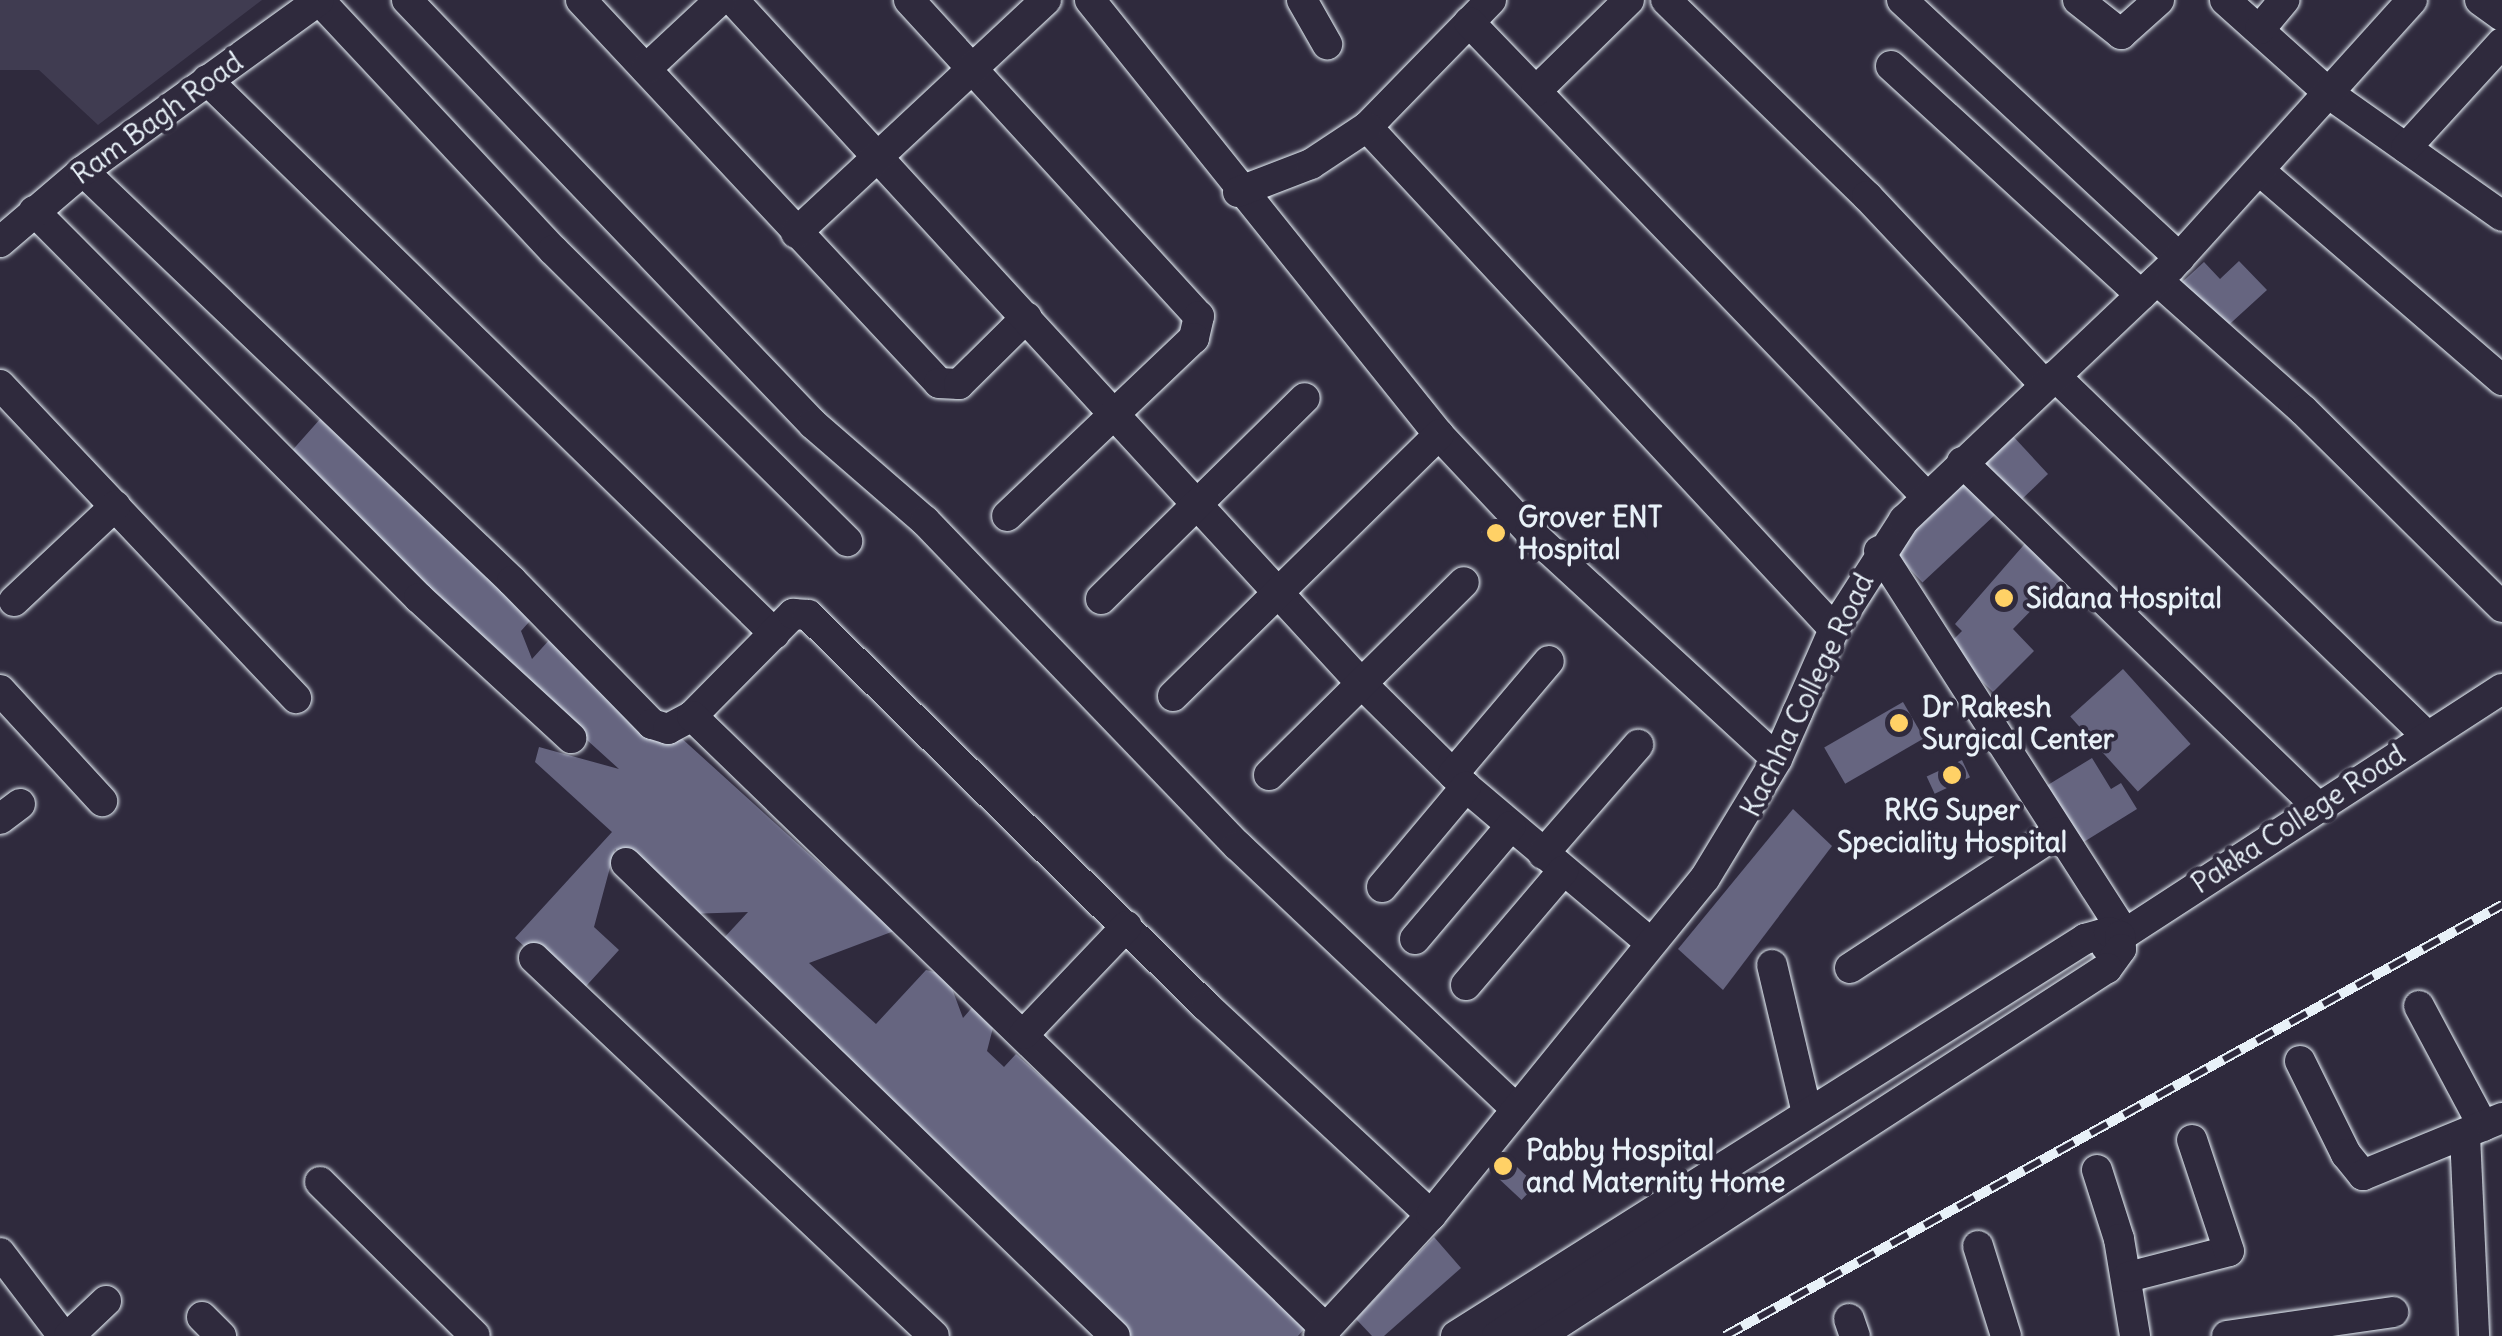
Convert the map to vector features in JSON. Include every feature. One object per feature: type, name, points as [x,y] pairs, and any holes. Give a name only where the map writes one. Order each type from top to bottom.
[{"type":"street","points":[[319,0],[616,315],[847,541]]},
{"type":"street","name":"Ram Bagh Road","points":[[0,242],[82,172],[319,0]]},
{"type":"street","points":[[407,0],[787,398],[924,520],[1238,846],[1516,1109]]},
{"type":"street","points":[[581,0],[939,383],[959,384],[1027,317]]},
{"type":"street","points":[[646,70],[720,0]]},
{"type":"street","points":[[734,0],[881,154],[1278,595],[1363,684],[1459,780],[1648,941]]},
{"type":"street","points":[[909,0],[1199,316],[1194,338],[1007,516]]},
{"type":"street","points":[[796,234],[1046,0]]},
{"type":"street","points":[[1090,0],[1238,192],[1439,435],[1530,532],[1777,759]]},
{"type":"street","points":[[1302,0],[1327,44]]},
{"type":"street","points":[[1536,91],[1630,0]]},
{"type":"street","points":[[1666,0],[2050,380],[2427,736]]},
{"type":"street","points":[[1902,0],[2180,258]]},
{"type":"street","points":[[2078,0],[2121,34],[2159,0]]},
{"type":"street","points":[[2225,0],[2332,96],[2502,216]]},
{"type":"street","points":[[2260,29],[2284,0]]},
{"type":"street","points":[[2480,0],[2502,16]]},
{"type":"street","name":"Kachha College Road","points":[[1322,1332],[1430,1215],[1648,941],[1715,864],[1777,759],[1834,628],[1880,551],[1926,496],[2180,258],[2332,96],[2402,3]]},
{"type":"street","points":[[1238,192],[1311,164],[1367,127],[1480,11],[1536,91],[1728,283],[1926,496]]},
{"type":"street","points":[[2406,148],[2502,44]]},
{"type":"street","points":[[1891,66],[2149,288],[2303,410],[2502,607]]},
{"type":"street","points":[[207,80],[774,634]]},
{"type":"street","points":[[1367,127],[1834,628]]},
{"type":"street","points":[[2260,171],[2502,380]]},
{"type":"street","points":[[82,172],[540,608],[652,724],[668,729],[692,716],[793,614],[808,615],[1430,1215]]},
{"type":"street","points":[[34,211],[419,598],[571,738]]},
{"type":"street","points":[[0,385],[296,698]]},
{"type":"street","points":[[1101,599],[1305,398]]},
{"type":"street","points":[[1173,696],[1439,435]]},
{"type":"street","points":[[1962,462],[2316,804]]},
{"type":"street","points":[[14,601],[115,506]]},
{"type":"street","points":[[1880,551],[2059,832],[2114,941]]},
{"type":"street","points":[[1269,775],[1464,582]]},
{"type":"street","points":[[1382,887],[1549,661]]},
{"type":"street","name":"Pakka College Road","points":[[1497,1336],[2114,941],[2316,804],[2502,689]]},
{"type":"street","points":[[0,690],[102,801]]},
{"type":"street","points":[[692,716],[1024,1034],[1322,1332]]},
{"type":"street","points":[[1466,985],[1638,745]]},
{"type":"street","points":[[1415,939],[1511,826]]},
{"type":"street","points":[[1850,968],[2059,832]]},
{"type":"street","points":[[626,863],[1114,1336]]},
{"type":"street","points":[[1024,1034],[1127,926]]},
{"type":"street","points":[[1456,1336],[2084,939],[2109,932],[2121,949],[2107,968],[1539,1336]]},
{"type":"street","points":[[534,958],[934,1336]]},
{"type":"street","points":[[1772,965],[1808,1112]]},
{"type":"street","points":[[2419,1006],[2483,1126],[2474,1336]]},
{"type":"street","points":[[2300,1060],[2346,1154],[2363,1174],[2483,1126]]},
{"type":"street","points":[[2128,1277],[2229,1251],[2192,1140]]},
{"type":"street","points":[[2097,1170],[2128,1277],[2135,1336]]},
{"type":"street","points":[[320,1182],[475,1336]]},
{"type":"street","points":[[1978,1246],[2006,1336]]},
{"type":"street","points":[[0,1253],[66,1336],[106,1301]]},
{"type":"street","points":[[2227,1336],[2292,1331],[2393,1312]]},
{"type":"shaded area","points":[[0,0],[262,0],[98,125],[39,70],[0,70]]},
{"type":"building","points":[[2239,261],[2267,290],[2221,332],[2178,286],[2204,262],[2220,279]]},
{"type":"building","points":[[321,418],[537,613],[521,631],[532,659],[560,628],[894,931],[809,963],[876,1024],[926,970],[947,975],[963,1018],[976,1003],[995,1020],[987,1051],[1004,1067],[1016,1054],[1311,1321],[1298,1336],[1131,1336],[709,954],[748,912],[687,914],[615,849],[594,927],[619,950],[578,995],[515,938],[612,832],[535,762],[539,747],[619,769],[281,463]]},
{"type":"building","points":[[2011,434],[2048,474],[2019,502],[1976,464]]},
{"type":"building","points":[[1963,475],[1998,512],[1922,583],[1888,545]]},
{"type":"building","points":[[1497,518],[1507,529],[1491,543],[1481,532]]},
{"type":"building","points":[[2036,531],[2063,578],[2013,629],[2034,651],[1993,692],[1946,647],[1962,631],[1955,624]]},
{"type":"building","points":[[2123,669],[2191,744],[2138,792],[2070,717]]},
{"type":"building","points":[[1903,702],[1924,738],[1845,784],[1824,748]]},
{"type":"building","points":[[2092,758],[2111,789],[2121,783],[2137,809],[2074,848],[2038,791]]},
{"type":"building","points":[[1962,760],[1970,777],[1935,794],[1927,776]]},
{"type":"building","points":[[1793,809],[1832,846],[1723,990],[1678,949]]},
{"type":"building","points":[[1503,1154],[1536,1185],[1522,1200],[1489,1169]]},
{"type":"building","points":[[1434,1237],[1461,1268],[1384,1336],[1372,1336],[1356,1319]]},
{"type":"railway","points":[[1725,1336],[2502,905]]},
{"type":"place","name":"Grover ENT Hospital","points":[[1496,533]]},
{"type":"place","name":"Sidana Hospital","points":[[2004,598]]},
{"type":"place","name":"Dr Rakesh Surgical Center","points":[[1899,723]]},
{"type":"place","name":"RKG Super Speciality Hospital","points":[[1952,775]]},
{"type":"place","name":"Pabby Hospital and Maternity Home","points":[[1503,1166]]}]
